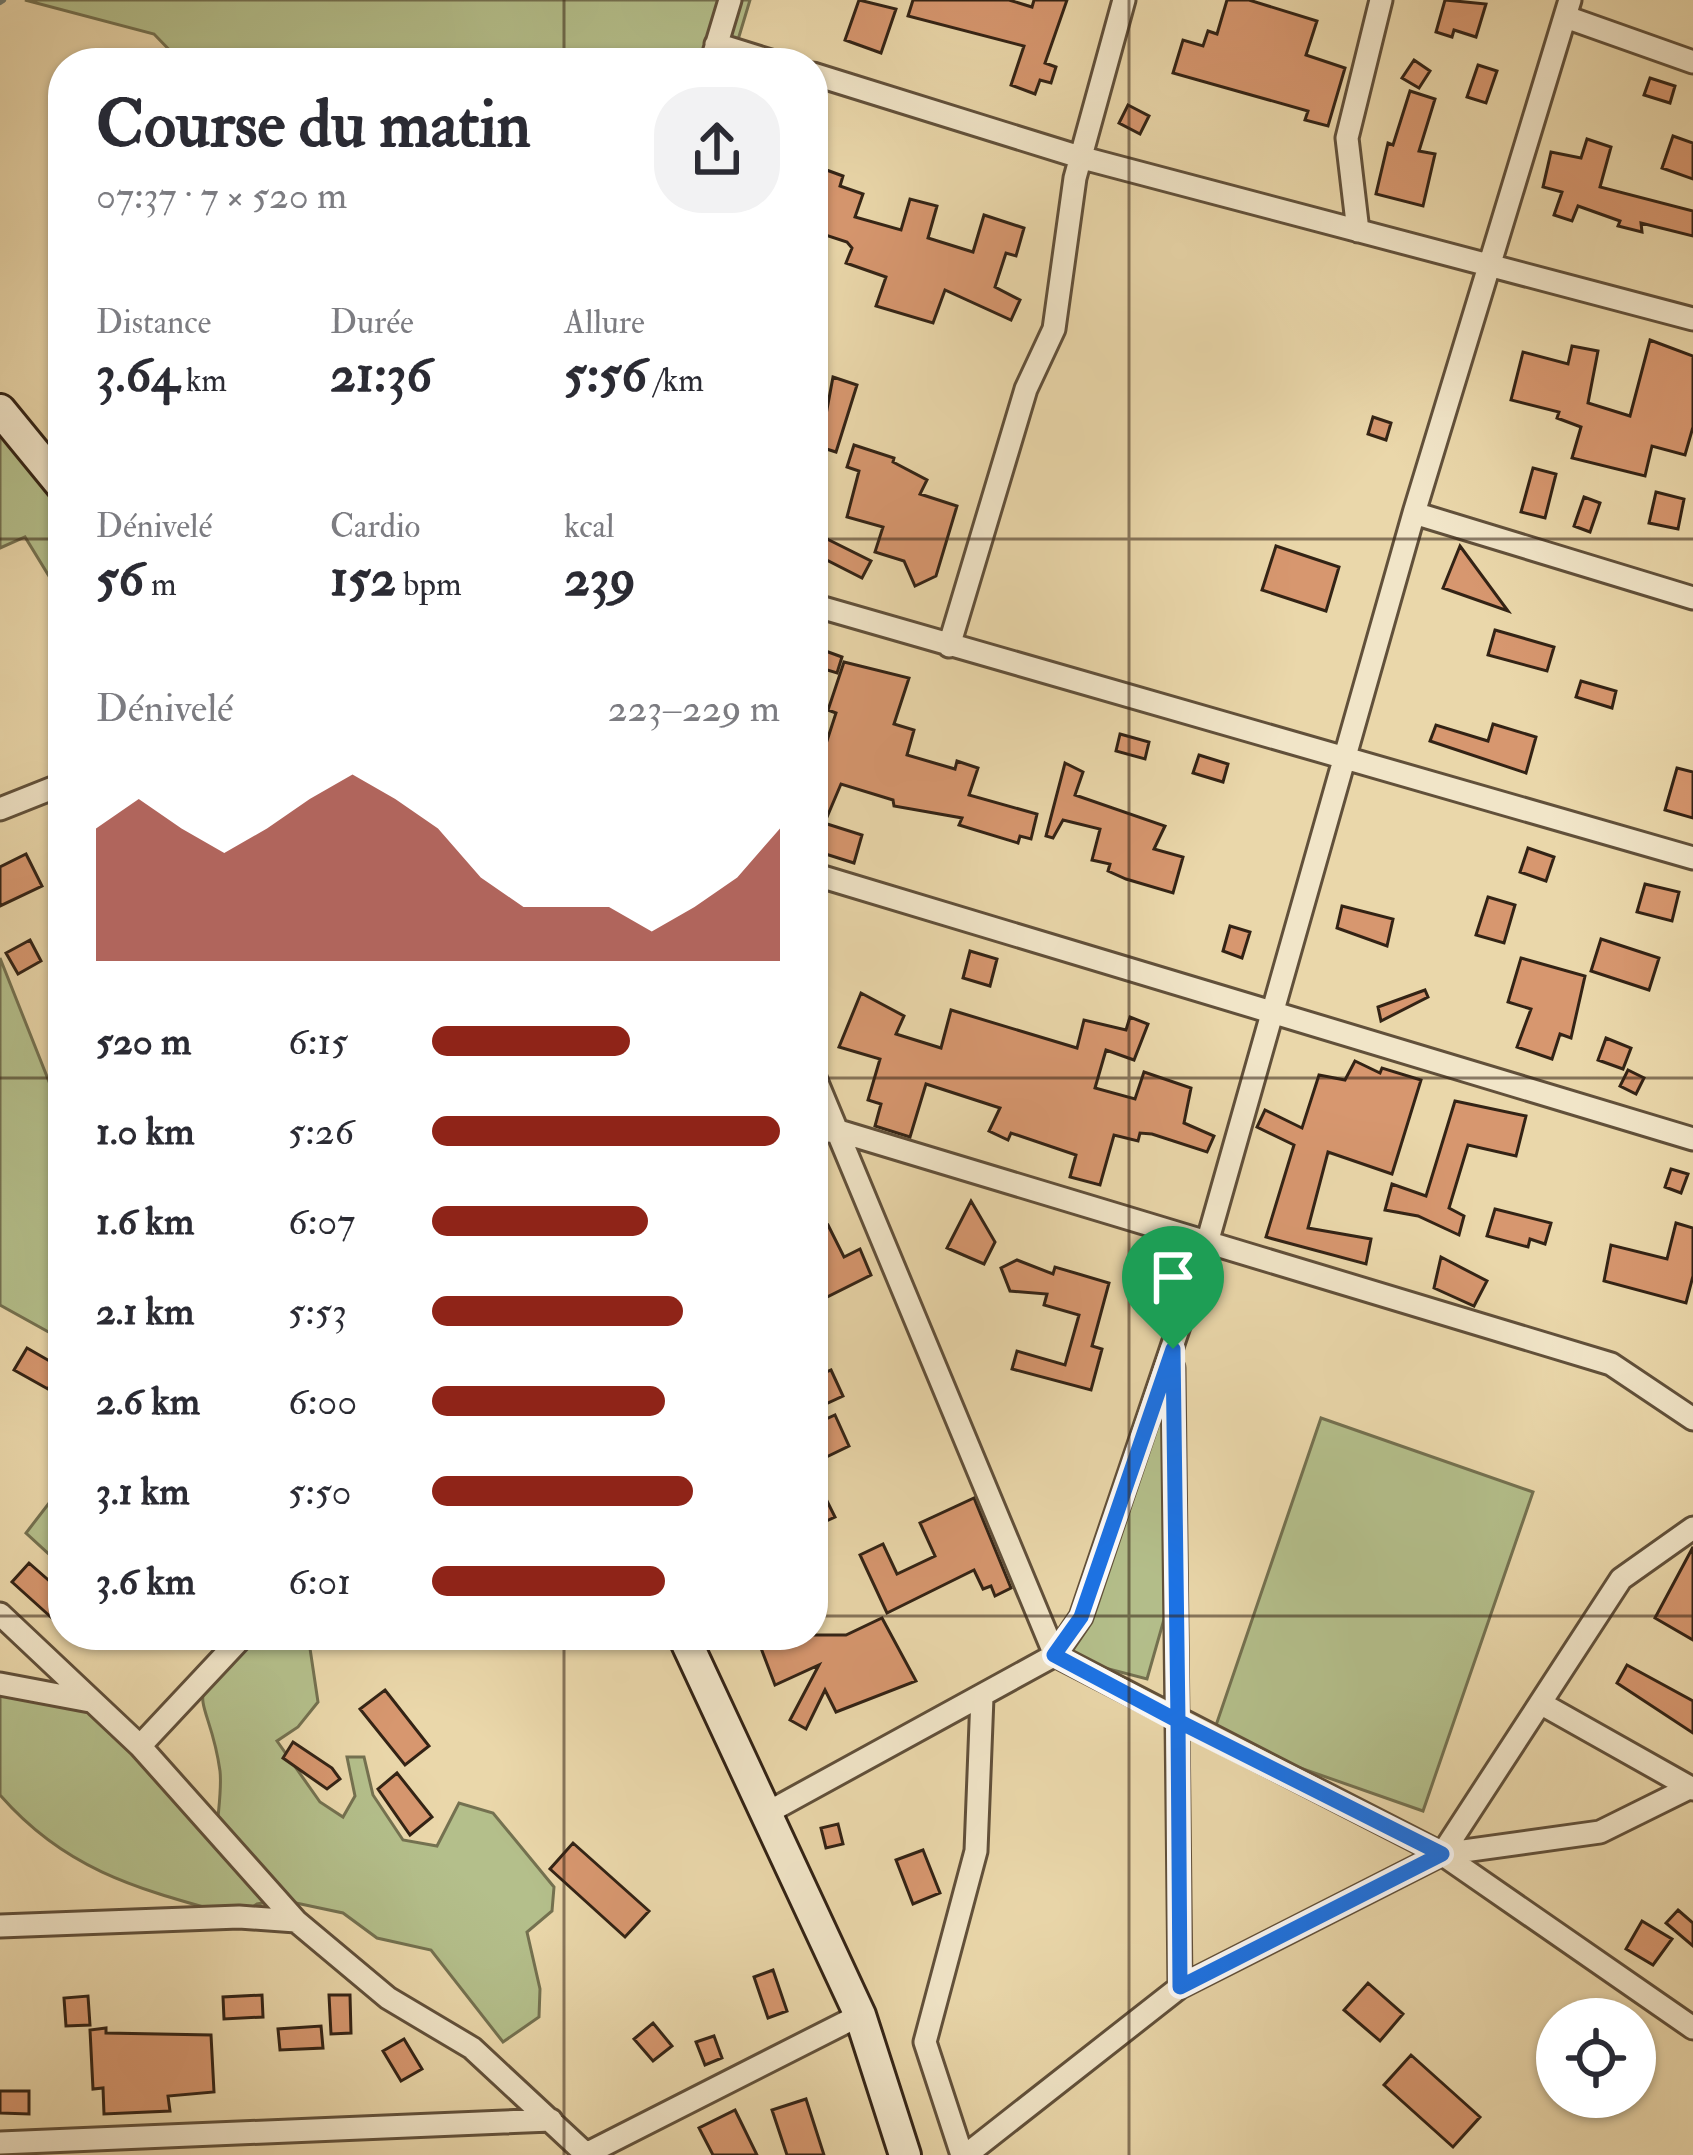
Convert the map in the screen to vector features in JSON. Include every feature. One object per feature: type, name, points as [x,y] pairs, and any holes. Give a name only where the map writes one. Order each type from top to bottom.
[{"type":"main road","points":[[0,410],[48,469]]},
{"type":"main road","points":[[690,1650],[860,2015],[905,2155]]},
{"type":"street","points":[[716,48],[730,0]]},
{"type":"street","points":[[949,646],[1026,389],[1054,329],[1083,158],[1124,0]]},
{"type":"street","points":[[1358,231],[1347,138],[1381,0]]},
{"type":"street","points":[[765,1814],[1054,1655],[1081,1617],[1207,1243],[1486,263],[1568,9],[1693,62]]},
{"type":"street","points":[[828,79],[1083,158],[1693,319]]},
{"type":"street","points":[[1414,513],[1693,598]]},
{"type":"street","points":[[828,610],[1693,857]]},
{"type":"street","points":[[0,809],[48,790]]},
{"type":"street","points":[[828,878],[1693,1139]]},
{"type":"street","points":[[828,1104],[1054,1655],[1442,1854],[1693,2029]]},
{"type":"street","points":[[828,1131],[1611,1364],[1693,1419]]},
{"type":"street","points":[[1173,1349],[1180,1987]]},
{"type":"street","points":[[1442,1854],[1621,1579],[1693,1528]]},
{"type":"street","points":[[0,1614],[140,1746],[296,1921],[388,1998],[472,2048],[586,2154],[860,2015]]},
{"type":"street","points":[[140,1746],[230,1650]]},
{"type":"street","points":[[0,1684],[90,1701]]},
{"type":"street","points":[[982,1697],[976,1851],[925,2042],[964,2155],[1180,1987],[1442,1854],[1600,1832],[1691,1789]]},
{"type":"street","points":[[1542,1704],[1691,1789]]},
{"type":"street","points":[[0,1926],[239,1917],[296,1921]]},
{"type":"street","points":[[0,2143],[198,2144],[550,2120]]},
{"type":"green space","points":[[25,0],[750,0],[736,48],[168,48],[154,34]]},
{"type":"green space","points":[[0,432],[29,469],[48,453],[48,575],[25,537],[0,548]]},
{"type":"green space","points":[[0,958],[48,1079],[48,1332],[0,1305]]},
{"type":"green space","points":[[1173,1349],[1171,1595],[1147,1679],[1055,1655],[1081,1617]]},
{"type":"green space","points":[[1321,1418],[1533,1492],[1423,1811],[1212,1737]]},
{"type":"green space","points":[[48,1504],[48,1553],[26,1533]]},
{"type":"green space","points":[[230,1650],[310,1650],[318,1702],[298,1727],[277,1741],[320,1802],[343,1817],[355,1796],[347,1757],[364,1757],[373,1795],[403,1840],[437,1846],[459,1803],[493,1813],[554,1887],[552,1911],[527,1932],[540,1989],[539,2017],[503,2042],[431,1950],[377,1938],[343,1913],[282,1900],[257,1904],[239,1917],[139,1887],[80,1861],[26,1822],[0,1795],[0,1684],[90,1701],[217,1830],[220,1771],[203,1700],[210,1675]]},
{"type":"building","points":[[859,0],[896,9],[881,53],[845,40]]},
{"type":"building","points":[[913,0],[1009,0],[1032,7],[1034,0],[1067,0],[1045,63],[1056,67],[1051,83],[1040,80],[1035,94],[1011,85],[1024,46],[908,16]]},
{"type":"building","points":[[1227,0],[1249,0],[1317,21],[1306,55],[1345,68],[1328,126],[1305,120],[1308,111],[1173,73],[1183,40],[1203,46],[1208,31],[1217,34]]},
{"type":"building","points":[[1445,0],[1486,4],[1476,37],[1454,30],[1452,37],[1436,32]]},
{"type":"building","points":[[1414,60],[1430,71],[1419,88],[1402,78]]},
{"type":"building","points":[[1478,65],[1497,71],[1486,103],[1467,97]]},
{"type":"building","points":[[1650,78],[1675,86],[1670,103],[1644,95]]},
{"type":"building","points":[[1410,91],[1435,99],[1419,151],[1435,154],[1423,206],[1376,194],[1388,143],[1393,145]]},
{"type":"building","points":[[1128,105],[1149,116],[1140,134],[1119,123]]},
{"type":"building","points":[[1673,136],[1693,143],[1693,179],[1662,168]]},
{"type":"building","points":[[1587,139],[1611,147],[1600,187],[1693,211],[1693,236],[1641,223],[1642,232],[1618,226],[1620,221],[1578,206],[1572,221],[1554,215],[1562,192],[1543,187],[1551,152],[1581,158]]},
{"type":"building","points":[[828,171],[843,176],[840,186],[863,194],[855,217],[901,230],[910,199],[937,206],[928,238],[973,252],[984,215],[1024,228],[1016,256],[1006,253],[995,287],[1020,300],[1011,320],[945,290],[933,323],[876,306],[886,277],[846,263],[852,248],[828,236]]},
{"type":"building","points":[[1650,340],[1693,356],[1693,427],[1685,455],[1652,446],[1645,476],[1572,458],[1581,427],[1557,418],[1559,412],[1511,400],[1523,352],[1568,364],[1572,346],[1598,351],[1588,403],[1630,416]]},
{"type":"building","points":[[833,377],[857,385],[836,452],[828,450]]},
{"type":"building","points":[[1373,417],[1391,423],[1386,440],[1368,434]]},
{"type":"building","points":[[854,445],[894,458],[893,462],[927,480],[920,494],[957,506],[936,576],[915,586],[904,561],[875,552],[883,527],[847,517],[859,471],[847,467]]},
{"type":"building","points":[[1533,468],[1556,474],[1545,518],[1521,512]]},
{"type":"building","points":[[1656,492],[1684,499],[1678,529],[1649,523]]},
{"type":"building","points":[[1584,497],[1600,503],[1590,532],[1574,526]]},
{"type":"building","points":[[828,540],[871,561],[862,578],[828,561]]},
{"type":"building","points":[[1276,546],[1339,567],[1326,611],[1262,590]]},
{"type":"building","points":[[1460,546],[1508,611],[1443,588]]},
{"type":"building","points":[[1495,630],[1554,647],[1547,671],[1488,655]]},
{"type":"building","points":[[828,652],[842,657],[837,673],[828,670]]},
{"type":"building","points":[[844,662],[909,678],[894,724],[914,730],[907,755],[955,769],[957,761],[978,768],[969,795],[1037,814],[1031,839],[1020,836],[1018,843],[959,825],[962,818],[894,806],[893,800],[841,784],[828,815],[828,738],[836,713],[828,710]]},
{"type":"building","points":[[1581,681],[1616,691],[1612,708],[1576,697]]},
{"type":"building","points":[[1493,724],[1536,737],[1526,773],[1430,741],[1436,725],[1488,741]]},
{"type":"building","points":[[1120,734],[1149,742],[1145,759],[1116,751]]},
{"type":"building","points":[[1199,755],[1228,764],[1223,782],[1193,773]]},
{"type":"building","points":[[1065,763],[1083,772],[1075,795],[1165,826],[1154,849],[1183,857],[1173,893],[1126,879],[1108,871],[1110,864],[1092,860],[1100,829],[1063,820],[1053,838],[1046,836]]},
{"type":"building","points":[[1677,768],[1693,772],[1693,818],[1665,810]]},
{"type":"building","points":[[828,824],[862,835],[854,863],[828,855]]},
{"type":"building","points":[[1528,848],[1554,857],[1546,881],[1520,872]]},
{"type":"building","points":[[26,854],[42,886],[0,906],[0,867]]},
{"type":"building","points":[[1645,884],[1679,892],[1672,921],[1637,912]]},
{"type":"building","points":[[1488,897],[1515,905],[1504,943],[1476,935]]},
{"type":"building","points":[[1342,906],[1393,919],[1387,946],[1337,928]]},
{"type":"building","points":[[1230,926],[1250,932],[1242,958],[1223,951]]},
{"type":"building","points":[[1601,939],[1659,958],[1649,990],[1591,971]]},
{"type":"building","points":[[30,940],[41,961],[18,974],[6,953]]},
{"type":"building","points":[[970,951],[997,959],[990,986],[963,978]]},
{"type":"building","points":[[1521,958],[1585,976],[1571,1038],[1560,1034],[1552,1059],[1517,1047],[1531,1009],[1508,1002]]},
{"type":"building","points":[[1425,990],[1428,997],[1381,1021],[1378,1007]]},
{"type":"building","points":[[861,993],[904,1016],[896,1034],[941,1048],[951,1010],[1077,1048],[1084,1020],[1126,1030],[1130,1017],[1148,1024],[1134,1060],[1106,1050],[1095,1088],[1135,1099],[1144,1072],[1191,1088],[1184,1123],[1214,1136],[1207,1152],[1152,1134],[1140,1133],[1138,1141],[1114,1135],[1100,1185],[1070,1177],[1076,1155],[1011,1133],[1008,1140],[989,1131],[1000,1108],[926,1084],[910,1137],[875,1126],[881,1104],[868,1100],[880,1059],[839,1047]]},
{"type":"building","points":[[1606,1038],[1631,1048],[1623,1069],[1598,1060]]},
{"type":"building","points":[[1355,1061],[1380,1073],[1382,1068],[1421,1080],[1392,1174],[1328,1152],[1308,1228],[1371,1239],[1366,1264],[1266,1237],[1294,1145],[1257,1127],[1265,1110],[1302,1128],[1319,1075],[1345,1080]]},
{"type":"building","points":[[1628,1070],[1644,1078],[1636,1094],[1620,1086]]},
{"type":"building","points":[[1455,1101],[1526,1116],[1516,1156],[1468,1145],[1449,1208],[1464,1216],[1459,1235],[1418,1216],[1385,1210],[1392,1184],[1426,1196]]},
{"type":"building","points":[[1671,1169],[1688,1174],[1681,1193],[1665,1187]]},
{"type":"building","points":[[971,1201],[995,1242],[984,1264],[947,1248]]},
{"type":"building","points":[[1495,1209],[1551,1223],[1545,1244],[1530,1239],[1528,1247],[1487,1236]]},
{"type":"building","points":[[1676,1223],[1693,1228],[1693,1276],[1686,1303],[1604,1281],[1611,1245],[1667,1259]]},
{"type":"building","points":[[828,1225],[844,1257],[860,1249],[871,1275],[828,1296]]},
{"type":"building","points":[[1441,1257],[1487,1281],[1474,1306],[1434,1288]]},
{"type":"building","points":[[1017,1260],[1053,1274],[1055,1267],[1109,1283],[1092,1346],[1102,1349],[1091,1390],[1012,1369],[1017,1351],[1065,1365],[1079,1315],[1044,1305],[1047,1294],[1010,1291],[1001,1268]]},
{"type":"building","points":[[27,1348],[48,1360],[48,1389],[14,1370]]},
{"type":"building","points":[[828,1371],[843,1396],[828,1403]]},
{"type":"building","points":[[835,1415],[849,1446],[828,1456],[828,1418]]},
{"type":"building","points":[[974,1498],[1011,1588],[995,1596],[991,1586],[983,1589],[974,1570],[887,1613],[860,1555],[883,1544],[897,1574],[935,1556],[920,1523]]},
{"type":"building","points":[[1693,1547],[1693,1640],[1655,1618]]},
{"type":"building","points":[[29,1563],[48,1580],[48,1614],[12,1582]]},
{"type":"building","points":[[882,1618],[916,1681],[836,1712],[825,1690],[806,1729],[790,1720],[819,1665],[775,1685],[762,1650],[828,1650],[828,1635],[846,1635]]},
{"type":"building","points":[[1627,1665],[1693,1701],[1693,1733],[1617,1683]]},
{"type":"building","points":[[385,1690],[429,1746],[405,1765],[360,1709]]},
{"type":"building","points":[[293,1742],[332,1768],[340,1779],[327,1789],[283,1758]]},
{"type":"building","points":[[397,1773],[432,1817],[410,1835],[378,1789]]},
{"type":"building","points":[[838,1824],[843,1844],[826,1848],[821,1828]]},
{"type":"building","points":[[573,1843],[649,1911],[625,1937],[550,1869]]},
{"type":"building","points":[[923,1850],[940,1893],[913,1904],[896,1860]]},
{"type":"building","points":[[1678,1910],[1693,1923],[1693,1946],[1666,1923]]},
{"type":"building","points":[[1642,1921],[1672,1939],[1653,1965],[1626,1949]]},
{"type":"building","points":[[773,1970],[787,2011],[768,2018],[754,1977]]},
{"type":"building","points":[[1368,1983],[1403,2014],[1380,2041],[1344,2010]]},
{"type":"building","points":[[262,1995],[263,2017],[224,2019],[223,1997]]},
{"type":"building","points":[[329,1995],[350,1995],[351,2033],[331,2034]]},
{"type":"building","points":[[88,1996],[90,2025],[66,2026],[64,1998]]},
{"type":"building","points":[[653,2023],[672,2046],[653,2061],[634,2039]]},
{"type":"building","points":[[321,2026],[323,2048],[280,2050],[278,2029]]},
{"type":"building","points":[[106,2028],[106,2033],[211,2035],[214,2092],[168,2096],[170,2111],[104,2114],[103,2088],[93,2089],[90,2030]]},
{"type":"building","points":[[714,2036],[722,2058],[705,2065],[696,2042]]},
{"type":"building","points":[[404,2039],[422,2069],[401,2081],[383,2051]]},
{"type":"building","points":[[1411,2055],[1480,2117],[1453,2147],[1384,2085]]},
{"type":"building","points":[[0,2091],[29,2091],[29,2114],[0,2113]]},
{"type":"building","points":[[806,2099],[824,2155],[787,2155],[772,2110]]},
{"type":"building","points":[[735,2110],[757,2155],[713,2155],[699,2128]]},
{"type":"route","points":[[1173,1349],[1081,1617],[1054,1655],[1178,1721],[1180,1987],[1442,1854],[1178,1721],[1173,1349]]}]
